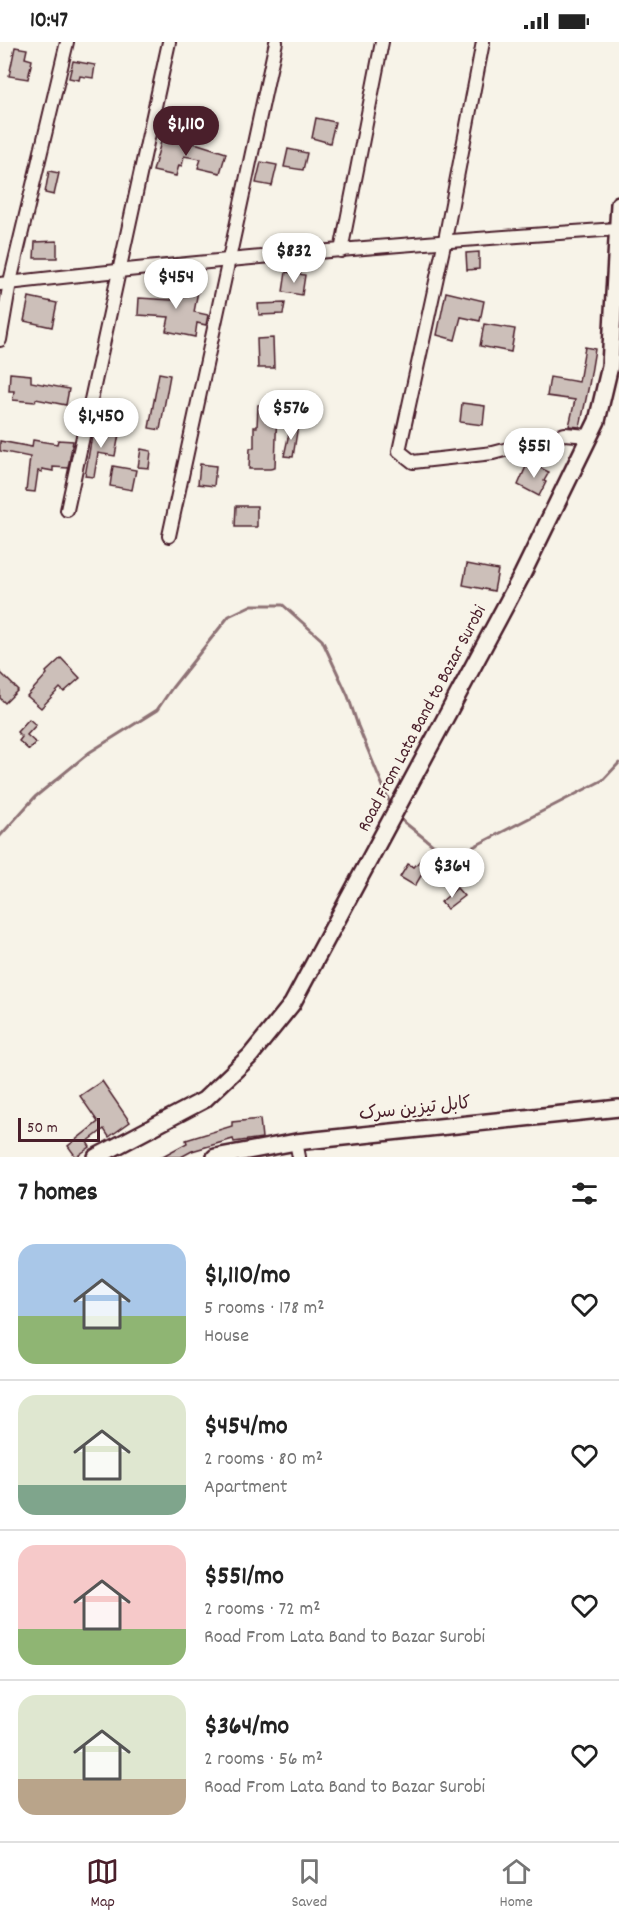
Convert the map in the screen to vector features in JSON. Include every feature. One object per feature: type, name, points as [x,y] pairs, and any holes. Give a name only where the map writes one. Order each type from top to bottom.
[{"type":"main road","name":"Road From Lata Band to Bazar Surobi","points":[[96,1157],[204,1100],[250,1056],[292,1004],[522,575],[597,421],[610,366],[619,204]]},
{"type":"main road","name":"کابل تیزین سرک","points":[[215,1157],[298,1150],[619,1108]]},
{"type":"street","points":[[0,340],[5,283],[67,42]]},
{"type":"street","points":[[68,510],[169,42]]},
{"type":"street","points":[[169,536],[276,42]]},
{"type":"street","points":[[341,250],[382,42]]},
{"type":"street","points":[[483,42],[445,240],[399,451],[413,462],[493,453],[565,434],[588,436]]},
{"type":"street","points":[[5,283],[229,259],[445,240],[617,229]]},
{"type":"building","points":[[15,47],[27,49],[25,58],[32,60],[28,79],[9,76]]},
{"type":"building","points":[[73,61],[95,65],[93,78],[80,76],[79,80],[69,78]]},
{"type":"building","points":[[316,118],[335,122],[330,143],[312,138]]},
{"type":"building","points":[[162,138],[198,144],[226,153],[220,173],[198,168],[201,159],[184,156],[182,166],[179,165],[176,176],[153,171]]},
{"type":"building","points":[[288,149],[307,153],[303,170],[284,167]]},
{"type":"building","points":[[261,162],[277,165],[272,186],[256,183]]},
{"type":"building","points":[[49,171],[59,173],[54,195],[45,193]]},
{"type":"building","points":[[57,241],[57,258],[34,258],[35,242]]},
{"type":"building","points":[[479,252],[479,269],[467,270],[466,253]]},
{"type":"building","points":[[286,272],[305,275],[302,295],[283,292]]},
{"type":"building","points":[[176,282],[199,286],[194,312],[208,315],[206,325],[197,323],[195,337],[166,331],[169,317],[138,315],[139,298],[172,300]]},
{"type":"building","points":[[446,292],[484,301],[480,321],[461,317],[455,340],[437,335]]},
{"type":"building","points":[[29,297],[57,303],[52,327],[24,321]]},
{"type":"building","points":[[285,303],[283,314],[259,315],[258,304]]},
{"type":"building","points":[[484,324],[515,329],[511,352],[480,346]]},
{"type":"building","points":[[273,338],[274,368],[258,368],[257,339]]},
{"type":"building","points":[[585,347],[595,349],[589,385],[580,427],[569,426],[575,400],[547,396],[550,377],[579,382]]},
{"type":"building","points":[[10,373],[31,375],[31,382],[69,389],[66,405],[36,399],[35,402],[13,400],[14,391],[9,391]]},
{"type":"building","points":[[159,373],[170,375],[160,430],[149,428]]},
{"type":"building","points":[[462,403],[485,406],[483,425],[460,422]]},
{"type":"building","points":[[258,405],[277,406],[275,468],[249,469],[250,448],[254,448],[254,427],[257,427]]},
{"type":"building","points":[[291,424],[298,425],[293,457],[284,456]]},
{"type":"building","points":[[93,430],[119,434],[115,456],[98,453],[94,477],[85,476]]},
{"type":"building","points":[[33,440],[57,444],[58,440],[73,441],[68,468],[53,467],[53,471],[42,469],[42,472],[38,471],[35,492],[26,491],[30,457],[0,451],[0,441],[32,447]]},
{"type":"building","points":[[141,449],[151,451],[149,468],[138,467]]},
{"type":"building","points":[[528,462],[549,472],[539,496],[518,485]]},
{"type":"building","points":[[200,464],[216,466],[214,486],[198,484]]},
{"type":"building","points":[[113,466],[136,470],[132,490],[110,486]]},
{"type":"building","points":[[236,506],[257,506],[257,527],[235,527]]},
{"type":"building","points":[[467,564],[498,570],[494,591],[463,585]]},
{"type":"building","points":[[61,658],[80,678],[64,692],[60,688],[41,708],[27,696],[47,674],[46,672]]},
{"type":"building","points":[[0,672],[18,690],[5,703],[0,698]]},
{"type":"building","points":[[29,719],[36,725],[27,735],[36,743],[29,750],[19,741],[22,737],[17,732]]},
{"type":"building","points":[[435,845],[438,847],[415,886],[400,877],[408,864],[414,867]]},
{"type":"building","points":[[457,888],[464,896],[447,909],[441,902]]},
{"type":"building","points":[[102,1081],[130,1122],[109,1137],[104,1129],[87,1142],[90,1147],[76,1157],[68,1146],[98,1122],[80,1096]]},
{"type":"building","points":[[260,1119],[262,1138],[234,1142],[233,1139],[192,1151],[181,1157],[161,1157],[187,1143],[186,1140],[232,1126],[232,1122]]},
{"type":"waterway","points":[[0,836],[35,797],[90,752],[157,710],[229,616],[252,605],[283,605],[322,640],[348,696],[392,808]]},
{"type":"waterway","points":[[399,818],[434,846],[449,853],[473,847],[603,780],[619,763]]}]
